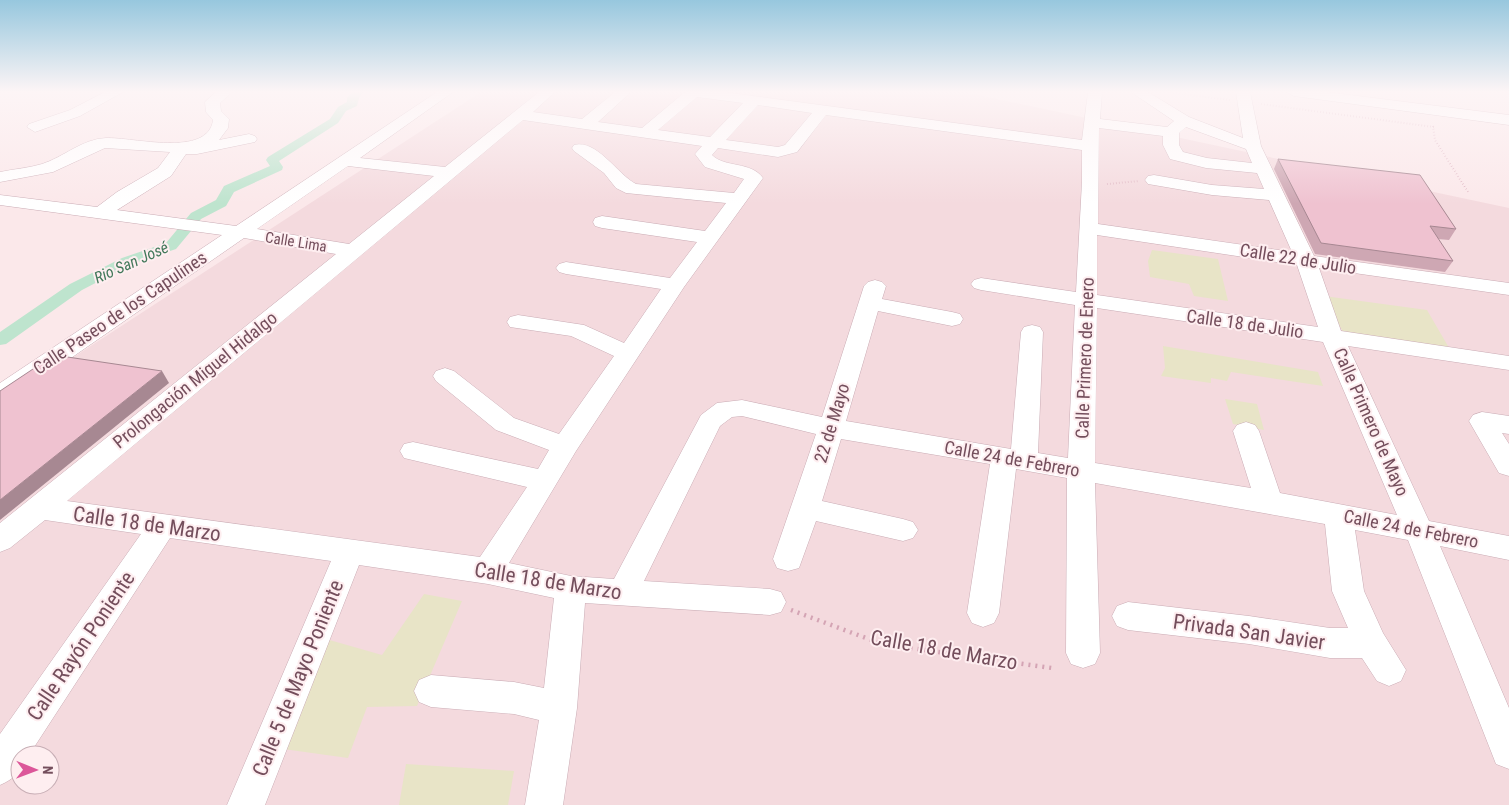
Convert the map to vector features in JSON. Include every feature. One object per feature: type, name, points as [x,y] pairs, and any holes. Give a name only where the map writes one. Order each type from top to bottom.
[{"type":"street","points":[[101,213],[127,194],[162,174],[186,150],[214,136],[219,130]]},
{"type":"street","name":"Calle Paseo de los Capulines","points":[[0,395],[391,130]]},
{"type":"street","name":"Prolongación Miguel Hidalgo","points":[[0,540],[503,130]]},
{"type":"street","points":[[628,130],[716,142],[765,152],[791,149],[806,130]]},
{"type":"street","points":[[488,570],[565,446],[675,285],[754,178],[745,171],[709,162],[704,158],[702,154],[728,130]]},
{"type":"street","points":[[1040,130],[1092,134],[1171,132],[1174,130]]},
{"type":"street","name":"Calle Primero de Enero","points":[[1083,653],[1081,471],[1092,130]]},
{"type":"street","points":[[1205,130],[1253,146]]},
{"type":"street","name":"Calle Primero de Mayo","points":[[1250,130],[1253,146],[1305,258],[1332,336],[1418,529],[1509,751]]},
{"type":"street","points":[[1171,132],[1171,144],[1176,155],[1206,163],[1265,169]]},
{"type":"street","points":[[157,153],[186,150],[249,138]]},
{"type":"street","points":[[0,177],[47,168],[94,145],[105,142],[186,150]]},
{"type":"street","points":[[580,148],[598,159],[607,169],[620,178],[622,184],[632,188],[667,213],[710,238]]},
{"type":"street","points":[[345,161],[449,173]]},
{"type":"street","points":[[1154,180],[1212,190],[1275,195]]},
{"type":"street","name":"Calle Lima","points":[[0,200],[240,232],[353,251]]},
{"type":"street","points":[[602,222],[738,200]]},
{"type":"street","name":"Calle 22 de Julio","points":[[1088,228],[1305,258],[1376,272],[1509,289]]},
{"type":"street","points":[[566,268],[675,285]]},
{"type":"street","name":"Calle 18 de Julio","points":[[981,284],[1509,363]]},
{"type":"street","name":"22 de Mayo","points":[[788,559],[806,508],[872,294],[952,319]]},
{"type":"street","points":[[518,322],[576,330],[629,354]]},
{"type":"street","points":[[983,613],[1014,460],[1032,332]]},
{"type":"street","points":[[446,376],[505,424],[565,446]]},
{"type":"street","name":"Calle 24 de Febrero","points":[[622,594],[710,420],[726,409],[742,408],[831,428],[1269,502],[1418,529],[1509,548]]},
{"type":"street","points":[[1509,425],[1482,421],[1509,466]]},
{"type":"street","points":[[1246,432],[1269,502]]},
{"type":"street","points":[[413,451],[545,481]]},
{"type":"street","name":"Calle 18 de Marzo","points":[[38,508],[488,570],[570,589],[622,594],[770,602]]},
{"type":"street","points":[[806,508],[903,530]]},
{"type":"street","points":[[1338,515],[1348,591],[1371,643],[1389,670]]},
{"type":"street","name":"Calle Rayón Poniente","points":[[0,766],[162,526]]},
{"type":"street","name":"Calle 5 de Mayo Poniente","points":[[246,805],[350,551]]},
{"type":"street","points":[[544,805],[559,708],[570,589]]},
{"type":"street","name":"Privada San Javier","points":[[1128,616],[1249,630],[1330,643],[1371,643]]},
{"type":"street","points":[[431,691],[514,698],[559,708]]},
{"type":"path","points":[[1434,130],[1435,140],[1468,192]]},
{"type":"path","name":"Calle 18 de Marzo","points":[[770,602],[882,644],[1052,668]]},
{"type":"shaded area","points":[[423,130],[1140,130],[1509,208],[1509,805],[0,805],[0,405]]},
{"type":"shaded area","points":[[1152,250],[1218,259],[1228,301],[1194,296],[1189,284],[1150,277],[1148,261]]},
{"type":"shaded area","points":[[1324,296],[1427,310],[1452,353],[1345,336]]},
{"type":"shaded area","points":[[1163,346],[1318,372],[1323,386],[1231,372],[1227,381],[1211,378],[1211,383],[1161,376],[1165,368]]},
{"type":"shaded area","points":[[1225,399],[1257,404],[1264,430],[1233,424]]},
{"type":"shaded area","points":[[424,594],[462,601],[417,706],[367,707],[348,758],[276,748],[326,639],[382,655]]},
{"type":"shaded area","points":[[406,764],[514,771],[508,805],[399,805]]},
{"type":"building","points":[[1278,159],[1420,175],[1456,229],[1430,226],[1453,261],[1321,243]]},
{"type":"building","points":[[54,355],[162,371],[0,500],[0,391]]},
{"type":"waterway","name":"Rio San José","points":[[0,340],[76,287],[127,261],[171,246],[196,216],[221,203],[229,189],[277,167],[272,160],[320,130]]}]
